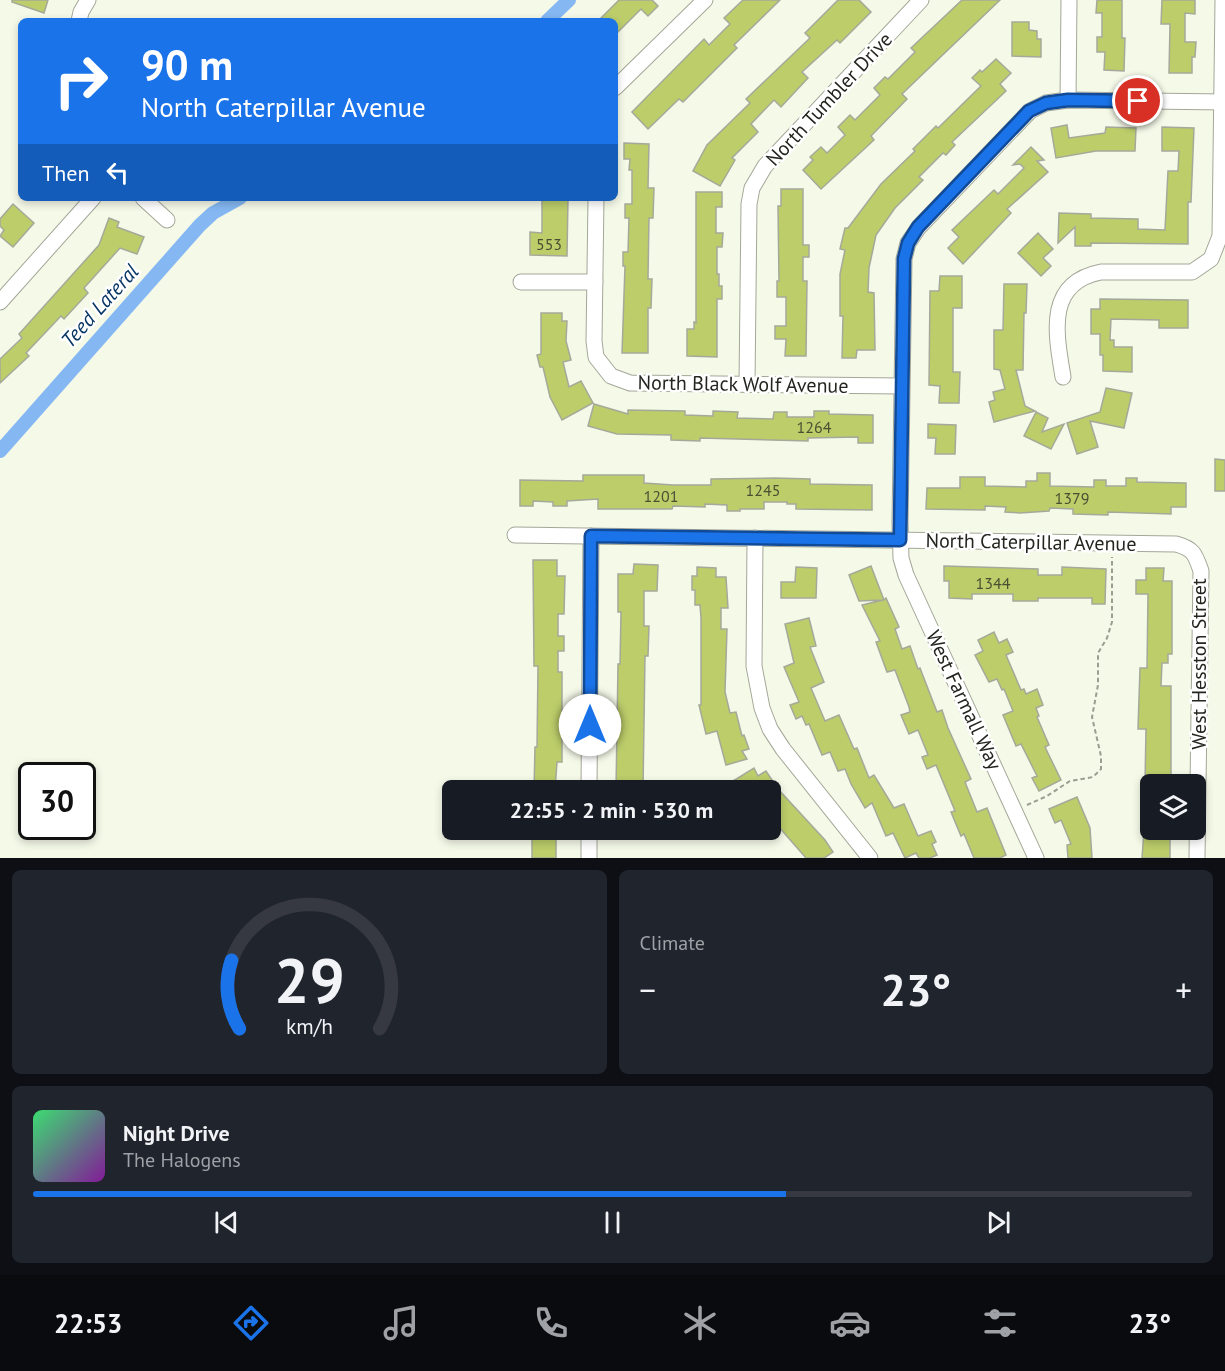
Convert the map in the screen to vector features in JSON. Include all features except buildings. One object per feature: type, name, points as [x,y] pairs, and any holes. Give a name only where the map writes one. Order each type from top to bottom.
[{"type":"street","points":[[80,18],[88,0]]},
{"type":"street","points":[[618,85],[705,0]]},
{"type":"street","name":"North Tumbler Drive","points":[[747,385],[752,188],[765,166],[921,0]]},
{"type":"street","points":[[1068,100],[1069,0]]},
{"type":"street","points":[[1063,378],[1057,343],[1057,312],[1062,296],[1074,282],[1086,275],[1101,272],[1192,272],[1211,259],[1220,236],[1224,102],[1223,0]]},
{"type":"street","name":"West Farmall Way","points":[[1036,858],[906,575],[901,558],[904,259],[908,243],[918,227],[1029,111],[1046,103],[1068,100],[1224,102]]},
{"type":"street","points":[[2,297],[90,201]]},
{"type":"street","points":[[146,201],[167,220]]},
{"type":"street","points":[[521,282],[595,282],[596,201]]},
{"type":"street","name":"North Black Wolf Avenue","points":[[595,282],[596,357],[611,376],[630,383],[901,386]]},
{"type":"street","name":"North Caterpillar Avenue","points":[[515,535],[1176,544],[1187,547]]},
{"type":"street","points":[[589,780],[591,536]]},
{"type":"street","points":[[755,538],[754,666],[756,687],[762,708],[770,729],[783,749],[870,858]]},
{"type":"street","name":"West Hesston Street","points":[[1187,547],[1195,555],[1201,571],[1197,858]]},
{"type":"street","points":[[589,840],[589,858]]},
{"type":"path","points":[[1027,805],[1047,796],[1070,781],[1093,777],[1101,769],[1101,756],[1092,717],[1098,685],[1098,653],[1107,638],[1112,622],[1112,553]]},
{"type":"waterway","name":"Teed Lateral","points":[[550,18],[569,0]]},
{"type":"waterway","name":"Teed Lateral","points":[[0,451],[200,225],[213,213],[235,201]]},
{"type":"route","points":[[590,725],[591,536],[900,540],[904,259],[908,243],[918,227],[1029,111],[1046,103],[1068,100],[1138,101]]}]
